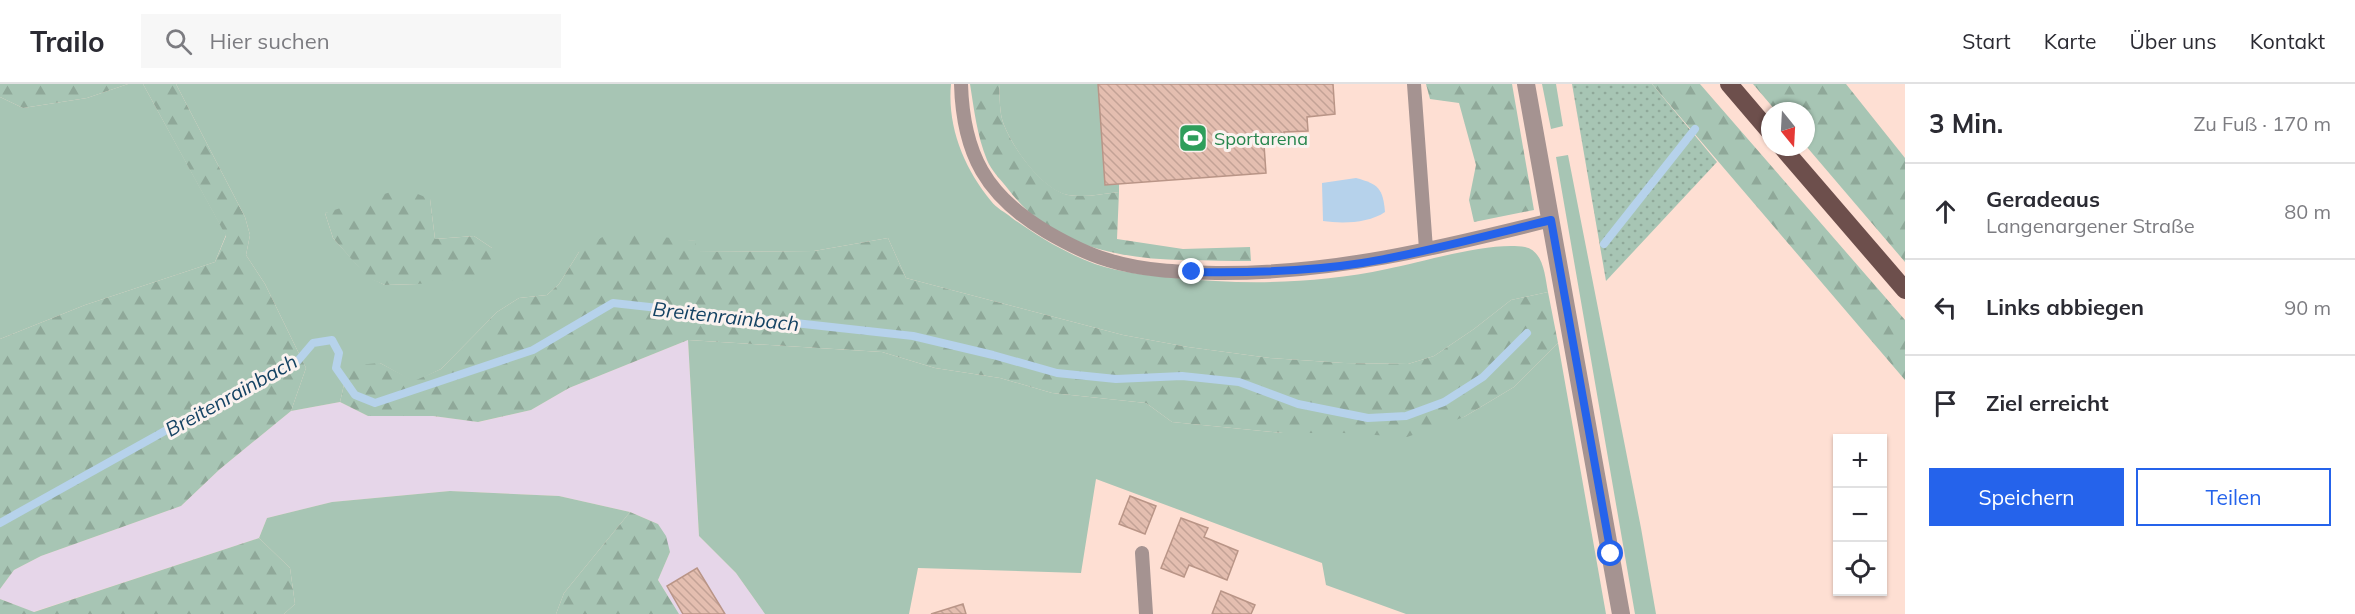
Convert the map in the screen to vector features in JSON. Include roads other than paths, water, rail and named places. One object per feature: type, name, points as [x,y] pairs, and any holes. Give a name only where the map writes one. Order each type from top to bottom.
[{"type":"main road","points":[[1729,84],[1761,121]]},
{"type":"main road","points":[[1790,156],[1905,290]]},
{"type":"street","points":[[1526,84],[1621,614]]},
{"type":"lane","points":[[961,84],[963,124],[979,166],[992,189],[1032,223],[1071,245],[1108,260],[1157,269],[1252,273],[1299,271],[1363,263],[1551,220]]},
{"type":"lane","points":[[1414,84],[1426,249]]},
{"type":"lane","points":[[1142,553],[1146,614]]},
{"type":"water","points":[[1356,178],[1370,182],[1378,188],[1383,197],[1385,212],[1379,216],[1356,222],[1323,221],[1322,183]]},
{"type":"waterway","points":[[1604,244],[1695,129]]},
{"type":"waterway","name":"Breitenrainbach","points":[[0,523],[267,374],[296,363],[313,343],[332,340],[339,353],[336,368],[355,395],[375,403],[533,350],[613,303],[913,336],[1057,373],[1116,379],[1182,376],[1239,382],[1298,404],[1368,418],[1406,416],[1444,402],[1483,377],[1527,333]]},
{"type":"place","name":"Sportarena","points":[[1193,138]]}]
